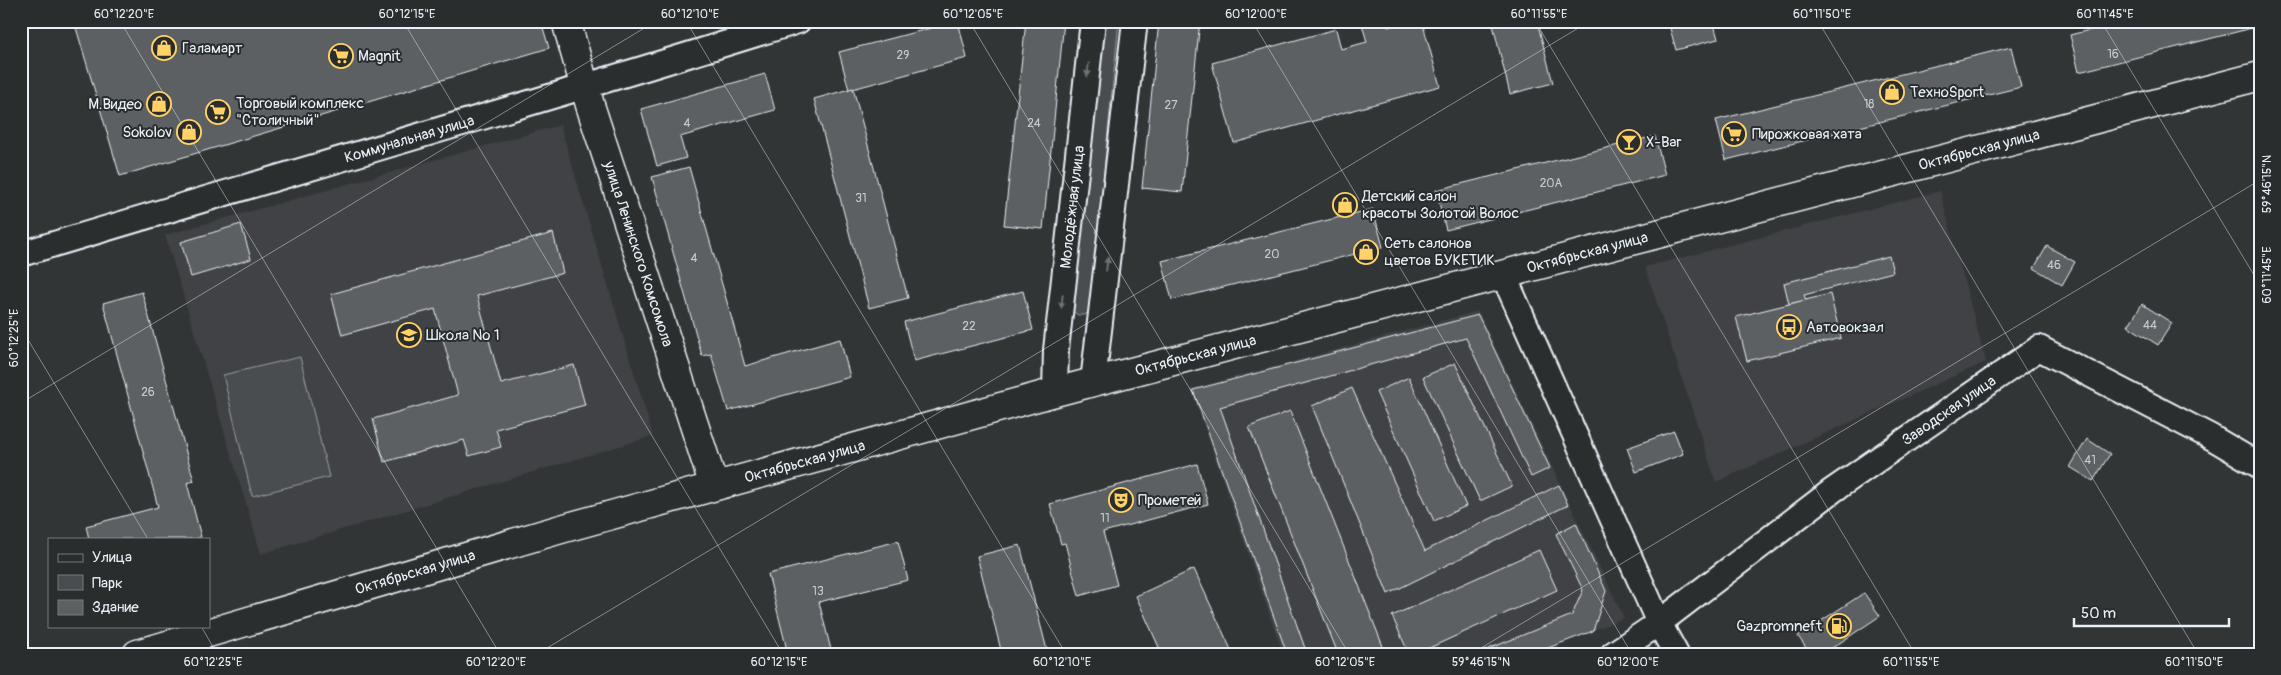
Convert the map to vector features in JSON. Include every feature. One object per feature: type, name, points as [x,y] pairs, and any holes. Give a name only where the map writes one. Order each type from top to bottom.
[{"type":"main road","name":"улица Ленинского Комсомола","points":[[566,21],[714,486]]},
{"type":"main road","name":"Октябрьская улица","points":[[137,654],[714,486],[1056,392],[2260,76]]},
{"type":"street","name":"Коммунальная улица","points":[[21,254],[255,183],[586,88],[798,21]]},
{"type":"street","name":"Молодёжная улица","points":[[1056,392],[1056,350],[1093,21]]},
{"type":"street","points":[[1093,382],[1135,21]]},
{"type":"street","points":[[1503,274],[1659,622],[1676,654]]},
{"type":"street","name":"Заводская улица","points":[[1659,622],[1832,491],[2039,348],[2211,437],[2260,466]]},
{"type":"street","points":[[1613,654],[1659,622]]},
{"type":"shaded area","name":"Школа № 1","points":[[560,125],[653,436],[261,554],[165,235]]},
{"type":"shaded area","points":[[1940,191],[1986,362],[1716,482],[1645,267]]},
{"type":"shaded area","points":[[1478,311],[1624,618],[1535,654],[1283,654],[1191,389]]},
{"type":"green space","points":[[1102,21],[1119,21],[1090,310],[1085,315],[1078,315],[1072,311]]},
{"type":"green space","points":[[300,357],[329,477],[252,496],[223,375]]},
{"type":"building","name":"Торговый комплекс \"Столичный\"","points":[[74,21],[541,21],[549,48],[120,176]]},
{"type":"building","points":[[958,21],[967,58],[849,90],[839,52]]},
{"type":"building","points":[[1026,21],[1064,21],[1043,229],[1004,225]]},
{"type":"building","points":[[1159,21],[1200,21],[1182,192],[1142,188]]},
{"type":"building","points":[[1361,21],[1386,21],[1388,27],[1406,21],[1422,21],[1440,86],[1234,143],[1212,63],[1336,29],[1341,49],[1367,42]]},
{"type":"building","points":[[1386,21],[1406,21],[1388,27]]},
{"type":"building","points":[[1492,21],[1537,21],[1553,83],[1510,94]]},
{"type":"building","points":[[1668,21],[1713,21],[1718,39],[1676,50]]},
{"type":"building","points":[[2125,21],[2260,21],[2260,26],[2079,72],[2070,35]]},
{"type":"building","points":[[2011,47],[2021,87],[1726,160],[1716,120]]},
{"type":"building","points":[[765,74],[775,110],[680,137],[686,158],[657,166],[641,109]]},
{"type":"building","points":[[853,88],[908,298],[869,308],[814,99]]},
{"type":"building","points":[[1655,136],[1665,175],[1446,230],[1436,190]]},
{"type":"building","points":[[689,167],[745,366],[840,339],[850,377],[728,411],[711,354],[702,356],[652,177]]},
{"type":"building","points":[[1373,209],[1383,247],[1172,300],[1162,261]]},
{"type":"building","points":[[241,224],[251,259],[191,277],[181,242]]},
{"type":"building","points":[[553,233],[563,273],[477,296],[501,384],[574,365],[585,405],[496,429],[501,447],[469,456],[464,440],[384,462],[373,419],[458,395],[435,309],[342,335],[331,294]]},
{"type":"building","points":[[2047,246],[2075,262],[2062,285],[2034,268]]},
{"type":"building","points":[[1889,256],[1893,272],[1804,295],[1806,300],[1789,304],[1784,283]]},
{"type":"building","points":[[1023,291],[1033,330],[914,361],[904,322]]},
{"type":"building","points":[[142,292],[194,481],[187,483],[201,537],[89,538],[86,526],[158,507],[103,303]]},
{"type":"building","name":"Автовокзал","points":[[1830,294],[1841,338],[1747,361],[1736,317]]},
{"type":"building","points":[[2142,304],[2172,323],[2158,345],[2128,326]]},
{"type":"building","points":[[1478,315],[1550,468],[1531,477],[1466,338],[1220,407],[1307,654],[1287,654],[1193,390]]},
{"type":"building","points":[[1455,363],[1512,486],[1480,501],[1423,377]]},
{"type":"building","points":[[1409,377],[1466,506],[1434,521],[1376,392]]},
{"type":"building","points":[[1352,388],[1425,551],[1559,485],[1568,505],[1388,594],[1312,406]]},
{"type":"building","points":[[1290,411],[1386,654],[1338,654],[1249,427]]},
{"type":"building","points":[[1674,431],[1683,454],[1636,472],[1627,448]]},
{"type":"building","points":[[2087,439],[2110,454],[2093,481],[2070,467]]},
{"type":"building","points":[[1197,464],[1208,504],[1103,532],[1117,585],[1079,596],[1065,543],[1061,544],[1050,504]]},
{"type":"building","points":[[1576,523],[1606,591],[1593,631],[1532,654],[1476,654],[1572,615],[1583,590],[1556,534]]},
{"type":"building","points":[[898,541],[908,580],[819,602],[832,654],[788,654],[768,574]]},
{"type":"building","points":[[1020,545],[1048,654],[1002,654],[977,556]]},
{"type":"building","points":[[1539,550],[1557,590],[1416,654],[1409,654],[1392,616]]},
{"type":"building","points":[[1194,569],[1233,654],[1162,654],[1136,596]]},
{"type":"building","name":"Gazpromneft","points":[[1864,593],[1880,616],[1823,654],[1810,654],[1798,636]]},
{"type":"place","name":"Галамарт","points":[[164,48]]},
{"type":"place","name":"Magnit","points":[[341,56]]},
{"type":"place","name":"ТехноSport","points":[[1892,92]]},
{"type":"place","name":"М.Видео","points":[[159,104]]},
{"type":"place","name":"Торговый комплекс \"Столичный\"","points":[[218,112]]},
{"type":"place","name":"Sokolov","points":[[189,132]]},
{"type":"place","name":"Пирожковая хата","points":[[1734,134]]},
{"type":"place","name":"X-Bar","points":[[1629,142]]},
{"type":"place","name":"Детский салон красоты Золотой Волос","points":[[1345,205]]},
{"type":"place","name":"Сеть салонов цветов БУКЕТИК","points":[[1366,252]]},
{"type":"place","name":"Автовокзал","points":[[1789,327]]},
{"type":"place","name":"Школа № 1","points":[[409,335]]},
{"type":"place","name":"Прометей","points":[[1121,500]]},
{"type":"place","name":"Gazpromneft","points":[[1839,626]]}]
